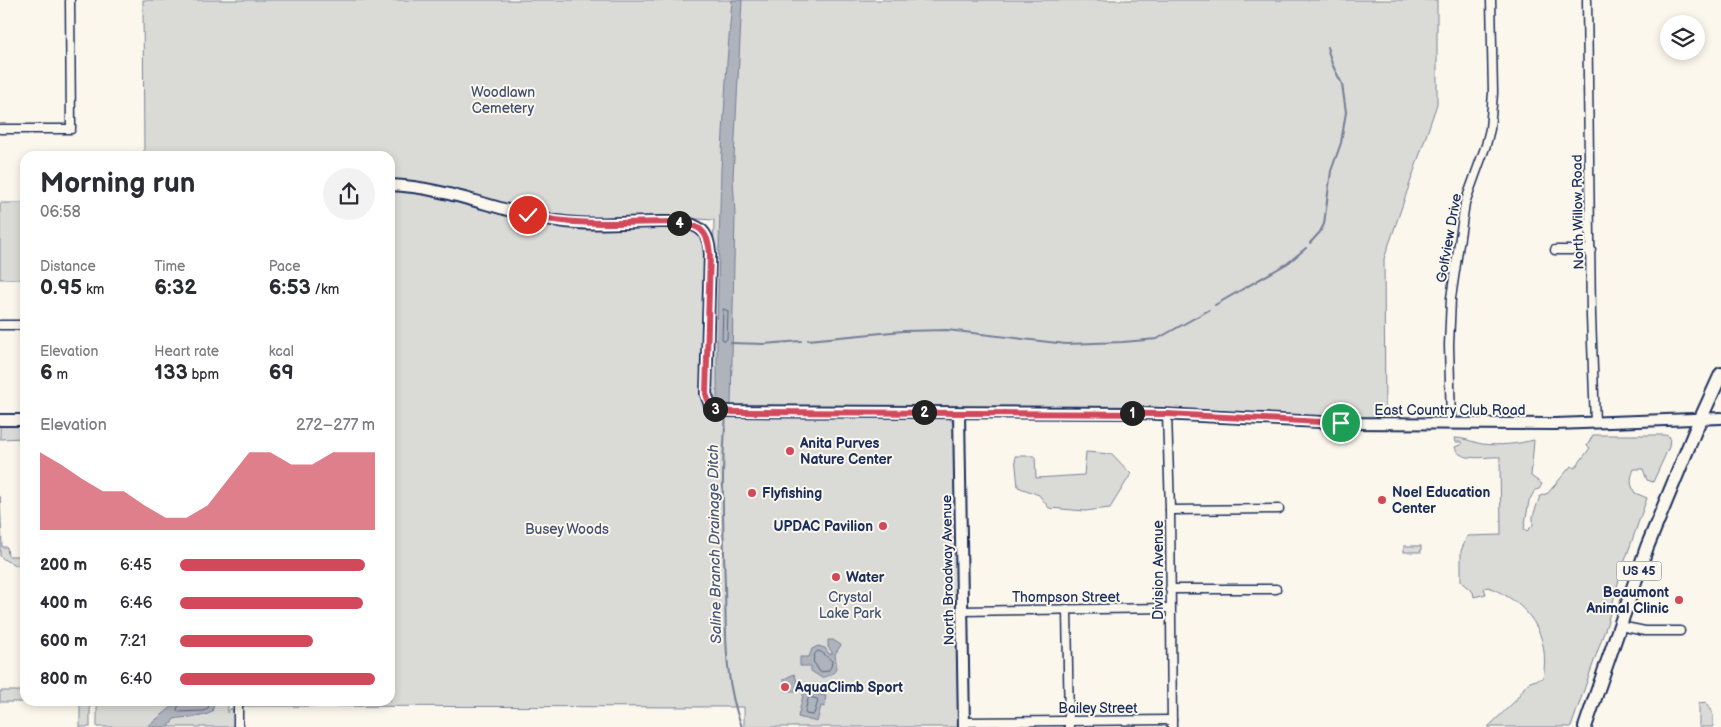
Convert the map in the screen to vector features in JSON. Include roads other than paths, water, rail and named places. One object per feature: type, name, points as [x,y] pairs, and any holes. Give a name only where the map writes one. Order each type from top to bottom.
[{"type":"main road","name":"US 45","points":[[1585,727],[1647,547],[1700,419],[1721,374]]},
{"type":"street","points":[[0,130],[71,129],[70,0]]},
{"type":"street","name":"Golfview Drive","points":[[1450,423],[1450,298],[1465,203],[1490,129],[1493,93],[1491,0]]},
{"type":"street","name":"North Willow Road","points":[[1587,0],[1591,316],[1596,423]]},
{"type":"street","name":"East Country Club Road","points":[[395,185],[420,187],[448,193],[549,220],[595,223],[676,222],[701,229],[708,241],[710,254],[706,394],[713,408],[727,411],[1167,414],[1295,422],[1555,424],[1721,418]]},
{"type":"street","points":[[1555,250],[1591,250]]},
{"type":"street","points":[[0,325],[20,325]]},
{"type":"street","name":"North Broadway Avenue","points":[[959,413],[964,724]]},
{"type":"street","name":"Division Avenue","points":[[1167,414],[1172,724]]},
{"type":"street","points":[[0,420],[20,420]]},
{"type":"street","points":[[1170,510],[1279,509]]},
{"type":"street","points":[[1170,589],[1276,589]]},
{"type":"street","name":"Thompson Street","points":[[962,611],[1170,608]]},
{"type":"street","points":[[1067,609],[1069,724]]},
{"type":"street","points":[[1620,626],[1645,631],[1680,631]]},
{"type":"street","points":[[238,706],[238,727]]},
{"type":"street","name":"Bailey Street","points":[[964,724],[1172,724]]},
{"type":"water","points":[[732,0],[742,0],[733,177],[735,215],[731,405],[719,405],[717,403],[717,328],[721,169]]},
{"type":"water","points":[[828,640],[833,640],[841,645],[835,654],[836,664],[834,672],[822,678],[811,671],[811,666],[800,666],[800,657],[809,657],[812,649],[818,646],[825,648],[829,654],[832,654],[828,647]]},
{"type":"water","points":[[794,674],[798,683],[796,691],[785,691],[784,679]]},
{"type":"water","points":[[804,691],[826,696],[824,707],[821,706],[817,722],[798,717]]},
{"type":"water","points":[[173,706],[214,706],[212,712],[207,714],[174,719],[169,727],[147,727]]},
{"type":"waterway","points":[[1310,243],[1320,232],[1324,224],[1331,171],[1341,143],[1346,112],[1342,84],[1332,64],[1327,47]]},
{"type":"waterway","points":[[1215,305],[1288,263],[1306,248]]},
{"type":"waterway","points":[[808,340],[903,331],[947,330],[1066,344],[1123,342],[1157,339],[1209,310]]},
{"type":"waterway","points":[[731,343],[764,344],[801,341]]},
{"type":"waterway","name":"Saline Branch Drainage Ditch","points":[[726,414],[723,457],[726,639],[732,693],[742,727]]},
{"type":"place","name":"Anita Purves Nature Center","points":[[790,451]]},
{"type":"place","name":"Flyfishing","points":[[752,493]]},
{"type":"place","name":"Noel Education Center","points":[[1382,500]]},
{"type":"place","name":"UPDAC Pavilion","points":[[883,526]]},
{"type":"place","name":"Water","points":[[836,577]]},
{"type":"place","name":"Beaumont Animal Clinic","points":[[1679,600]]},
{"type":"place","name":"AquaClimb Sport","points":[[785,687]]},
{"type":"park label","name":"Woodlawn Cemetery","points":[[503,100]]},
{"type":"park label","name":"Busey Woods","points":[[567,529]]},
{"type":"park label","name":"Crystal Lake Park","points":[[850,606]]}]
